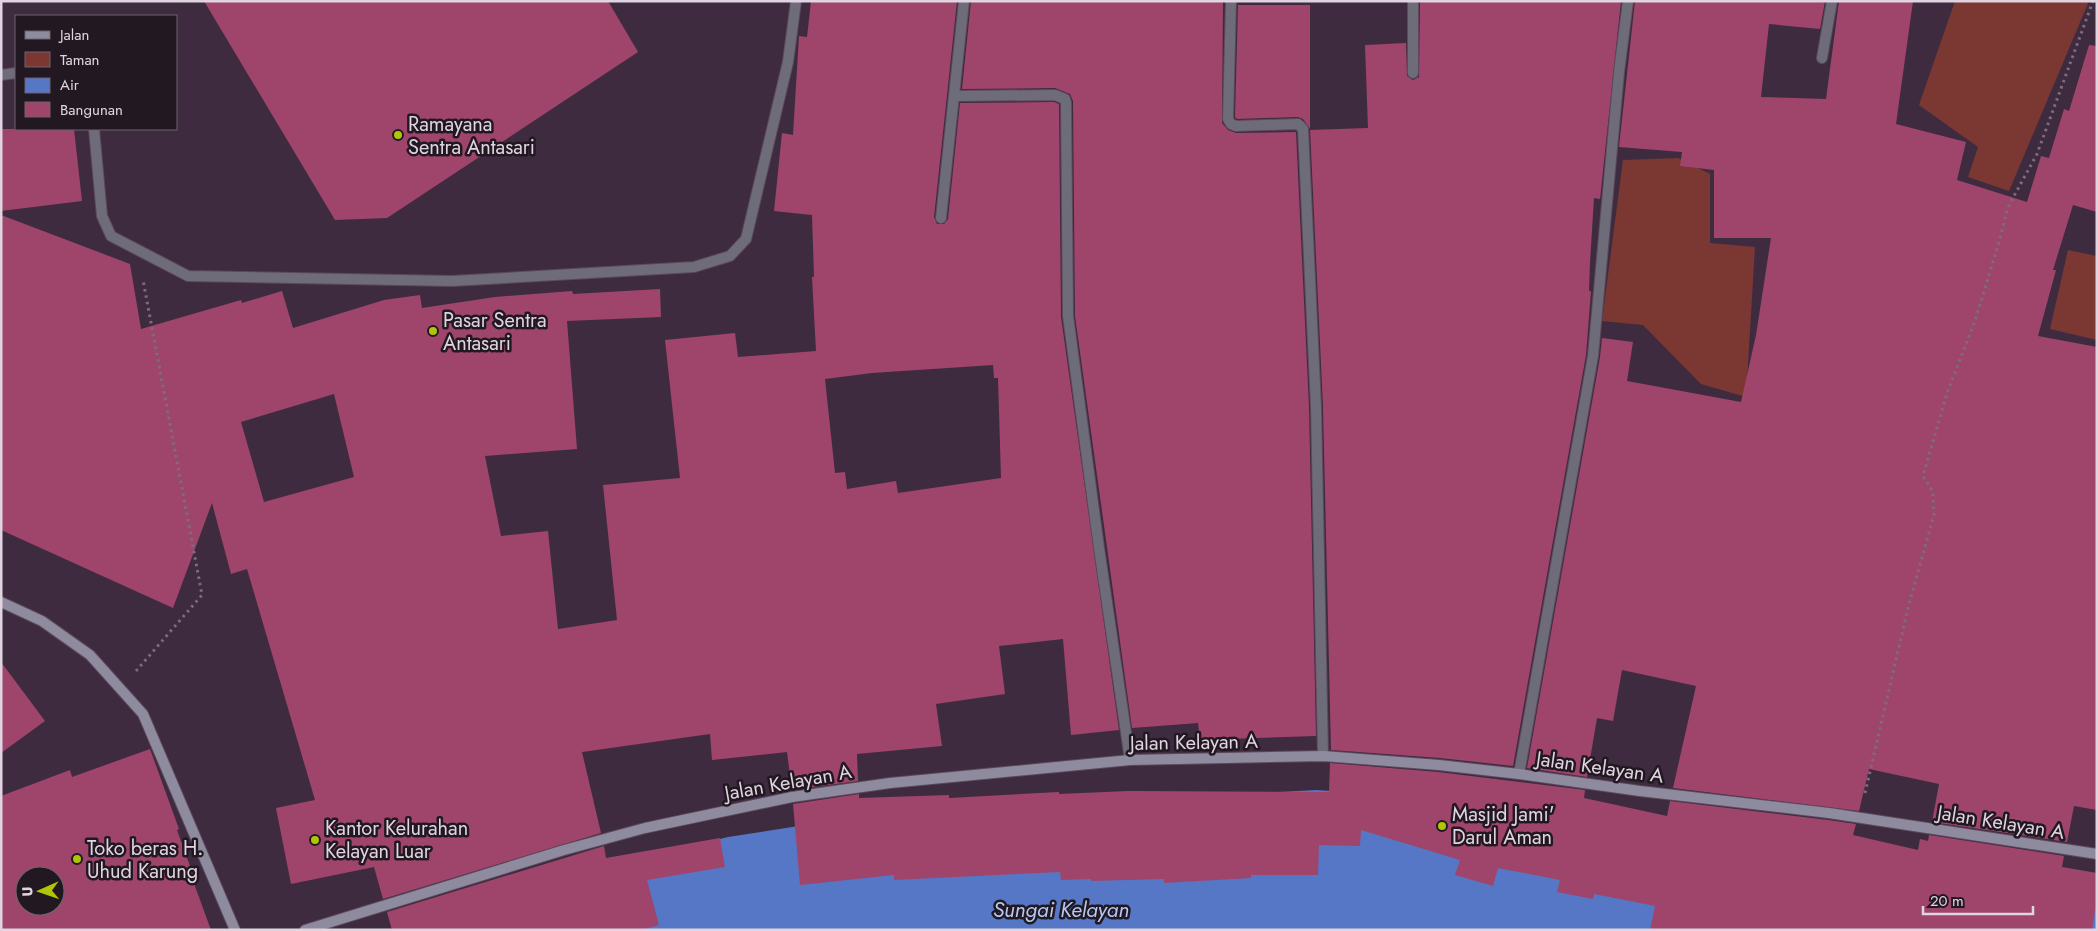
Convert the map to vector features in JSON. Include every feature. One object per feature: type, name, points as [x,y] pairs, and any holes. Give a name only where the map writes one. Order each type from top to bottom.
[{"type":"street","points":[[94,130],[102,216],[111,236],[188,276],[452,281],[694,267],[730,256],[746,239],[788,62],[796,1]]},
{"type":"street","points":[[940,218],[964,1]]},
{"type":"street","points":[[1231,1],[1228,119],[1231,124],[1236,126],[1298,124],[1303,129],[1316,408],[1323,756]]},
{"type":"street","points":[[1413,1],[1413,73]]},
{"type":"street","points":[[1519,774],[1593,356],[1619,72],[1628,1]]},
{"type":"street","points":[[1822,58],[1832,1]]},
{"type":"street","points":[[1,75],[15,73]]},
{"type":"street","points":[[954,96],[1055,95],[1065,99],[1068,316],[1098,548],[1130,760]]},
{"type":"street","points":[[1,602],[42,621],[90,655],[143,714],[235,930]]},
{"type":"street","name":"Jalan Kelayan A","points":[[305,930],[645,828],[782,799],[890,783],[1130,760],[1323,756],[1439,765],[1858,818],[2097,854]]},
{"type":"path","points":[[1858,818],[1909,604],[1934,515],[1933,492],[1923,476],[1947,393],[1975,321],[2008,207],[2037,154],[2092,1]]},
{"type":"path","points":[[121,689],[202,595],[138,250]]},
{"type":"green space","points":[[1955,1],[2089,1],[2009,191],[1968,177],[1978,147],[1919,105]]},
{"type":"green space","points":[[1678,158],[1710,174],[1710,243],[1755,247],[1746,397],[1701,384],[1643,325],[1602,321],[1623,160]]},
{"type":"green space","points":[[2068,250],[2097,256],[2097,340],[2050,329]]},
{"type":"water","name":"Sungai Kelayan","points":[[1317,790],[1398,796],[2097,897],[2097,930],[395,930],[526,888],[728,837],[888,812]]},
{"type":"building","name":"Ramayana Sentra Antasari","points":[[204,1],[608,1],[638,52],[387,218],[335,220]]},
{"type":"building","points":[[811,1],[957,1],[934,217],[937,224],[944,224],[948,219],[960,103],[1054,102],[1059,104],[1061,317],[1119,730],[1071,735],[1063,639],[999,646],[1005,694],[936,704],[942,746],[857,754],[858,781],[792,790],[787,752],[712,760],[710,734],[582,752],[601,833],[383,899],[374,867],[291,884],[276,808],[315,800],[247,569],[231,574],[212,503],[173,608],[1,530],[1,215],[130,264],[141,329],[241,300],[242,303],[282,291],[293,328],[384,300],[420,295],[422,308],[495,297],[572,291],[573,294],[660,289],[661,317],[567,321],[577,449],[485,456],[501,536],[548,531],[558,629],[617,620],[603,485],[680,478],[665,340],[735,333],[738,357],[816,351],[812,277],[814,277],[812,215],[774,211],[782,133],[793,135],[799,36],[807,37]],"holes":[[[993,365],[994,378],[998,378],[1001,478],[898,493],[896,481],[847,489],[845,472],[835,473],[825,379],[872,373]],[[334,394],[354,477],[264,502],[241,422]]]},
{"type":"building","points":[[971,1],[1223,1],[1222,123],[1228,130],[1236,133],[1296,132],[1309,407],[1316,736],[1200,740],[1198,723],[1132,728],[1075,316],[1073,101],[1070,94],[1055,88],[962,89]]},
{"type":"building","points":[[1420,1],[1621,1],[1600,199],[1594,198],[1589,291],[1591,291],[1586,355],[1513,766],[1440,758],[1331,750],[1323,407],[1310,130],[1368,128],[1365,45],[1406,43],[1407,76],[1413,80],[1419,77]]},
{"type":"building","points":[[1635,1],[1825,1],[1820,29],[1769,24],[1761,97],[1826,99],[1839,1],[1913,1],[1896,124],[1966,142],[1957,180],[2027,202],[2041,156],[2049,158],[2064,109],[2069,111],[2089,45],[2097,46],[2097,212],[2073,205],[2053,270],[2056,270],[2038,336],[2097,347],[2097,810],[2074,806],[2067,842],[1932,822],[1939,784],[1869,769],[1859,811],[1673,788],[1696,686],[1622,670],[1613,721],[1597,718],[1587,777],[1527,768],[1602,338],[1633,342],[1627,381],[1741,402],[1756,335],[1771,238],[1714,238],[1714,170],[1680,166],[1682,152],[1619,147]]},
{"type":"building","points":[[1238,5],[1310,5],[1310,129],[1303,119],[1298,117],[1237,119],[1235,117]]},
{"type":"building","points":[[1,129],[74,130],[82,201],[1,211]]},
{"type":"building","points":[[1,662],[45,721],[1,753]]},
{"type":"building","points":[[150,749],[179,829],[177,830],[194,877],[192,878],[211,930],[1,930],[1,796],[70,770],[72,777]]},
{"type":"building","points":[[1330,763],[1438,772],[1585,790],[1584,798],[1667,816],[1670,801],[1856,824],[1853,835],[1918,850],[1920,839],[1928,841],[1929,835],[2064,856],[2062,867],[2097,873],[2097,899],[2092,930],[1650,930],[1655,906],[1594,894],[1593,899],[1557,892],[1560,880],[1498,868],[1493,886],[1455,875],[1460,860],[1361,830],[1360,846],[1319,845],[1318,875],[1251,875],[1251,878],[1164,883],[1164,879],[1061,880],[1060,872],[894,880],[894,875],[800,885],[793,804],[859,794],[859,798],[949,795],[949,798],[1059,792],[1059,794],[1128,791],[1329,792]]},
{"type":"building","points":[[720,838],[725,867],[647,880],[659,925],[641,930],[392,930],[387,912],[604,846],[606,858]]},
{"type":"place","name":"Ramayana Sentra Antasari","points":[[398,135]]},
{"type":"place","name":"Pasar Sentra Antasari","points":[[433,331]]},
{"type":"place","name":"Masjid Jami' Darul Aman","points":[[1442,826]]},
{"type":"place","name":"Kantor Kelurahan Kelayan Luar","points":[[315,840]]},
{"type":"place","name":"Toko beras H. Uhud Karung","points":[[77,859]]}]
